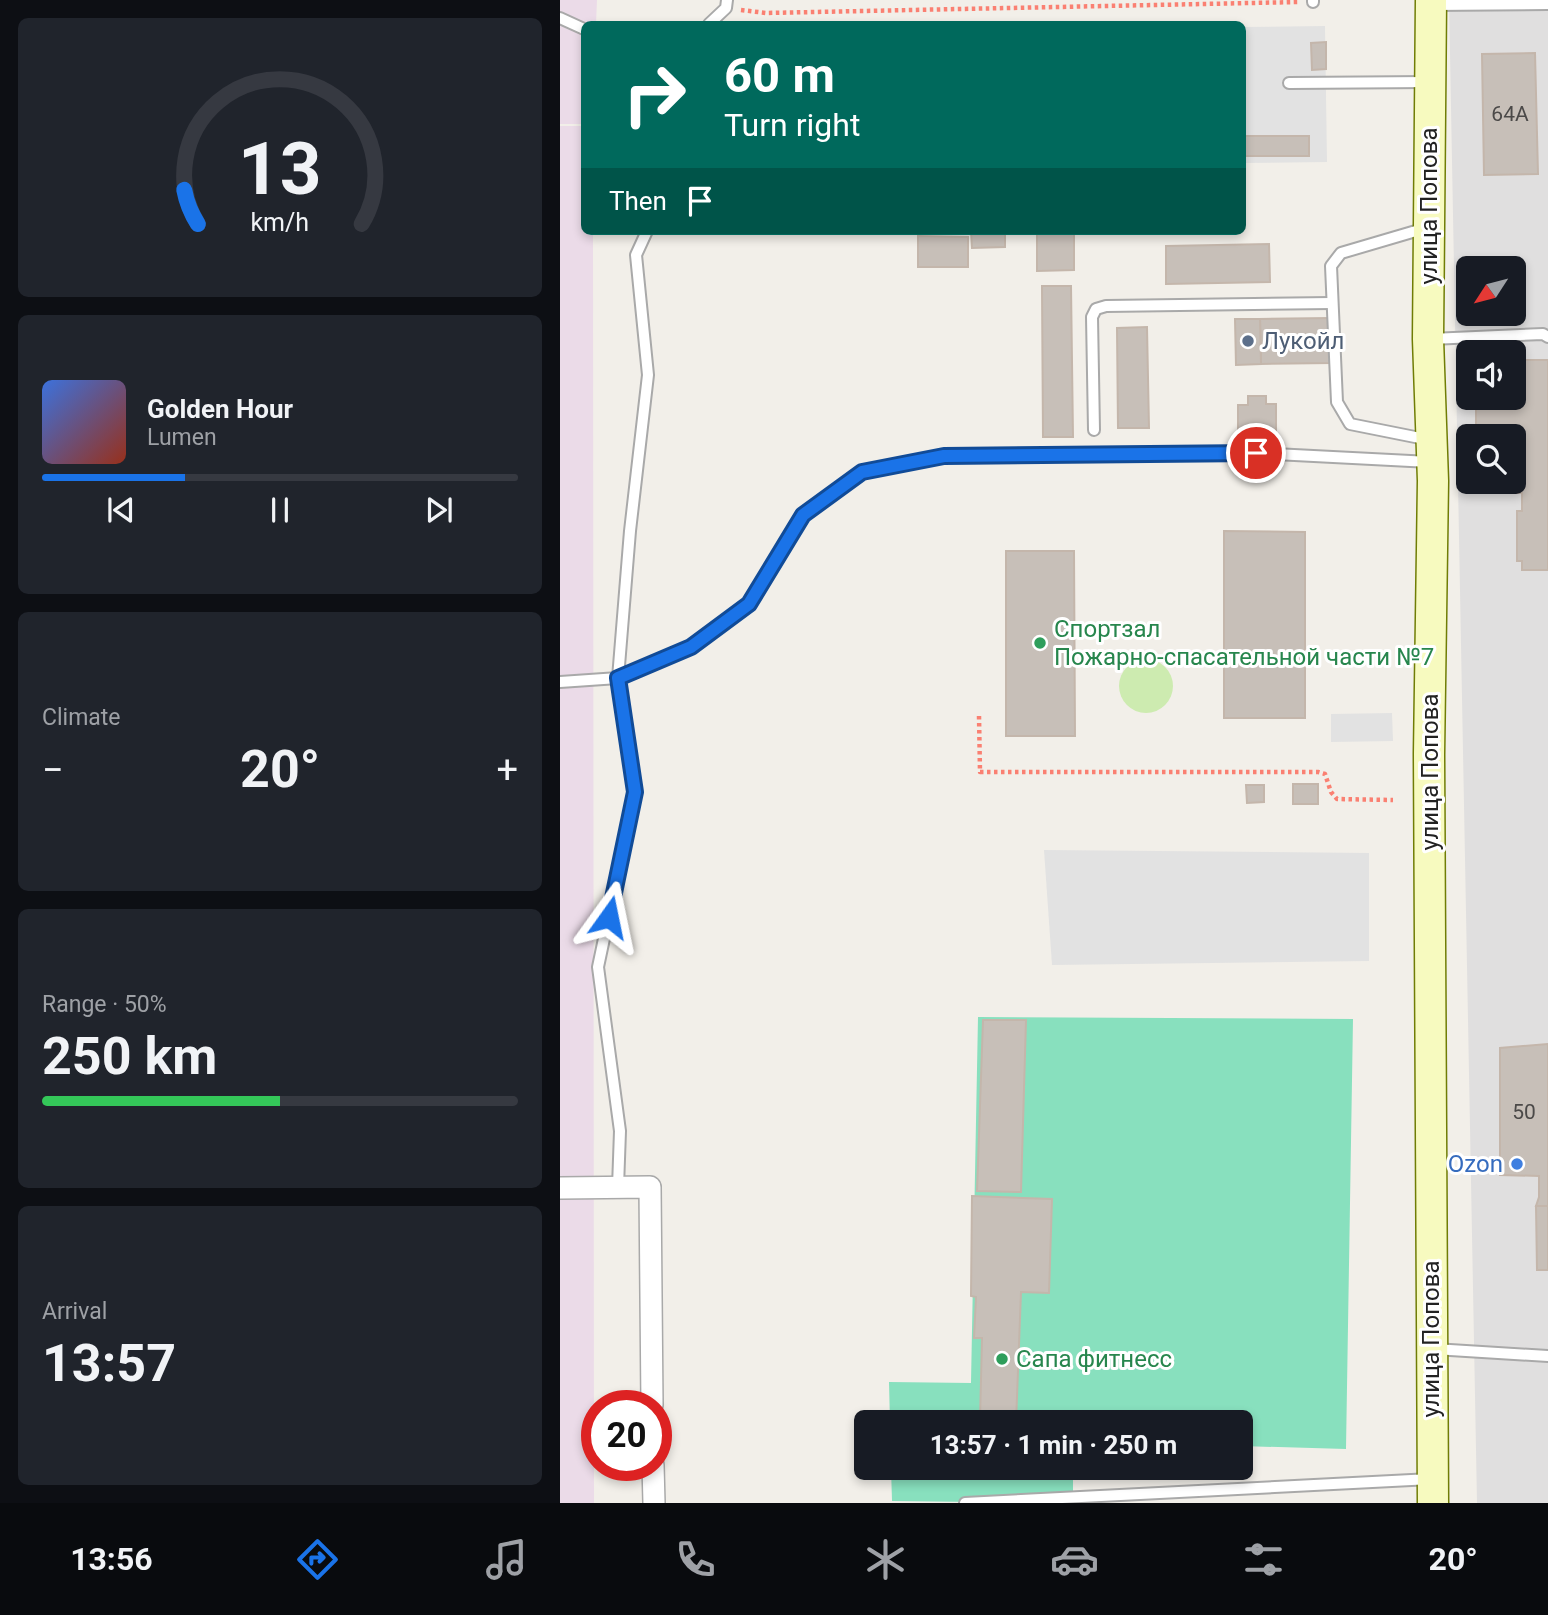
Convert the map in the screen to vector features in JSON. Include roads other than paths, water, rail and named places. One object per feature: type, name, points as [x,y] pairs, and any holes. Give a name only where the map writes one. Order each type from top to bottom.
[{"type":"street","name":"улица Попова","points":[[1431,2],[1428,339],[1433,451],[1429,754],[1432,1491]]},
{"type":"street","points":[[560,1188],[650,1187],[652,1390]]},
{"type":"street","points":[[653,1481],[654,1503]]},
{"type":"lane","points":[[1431,2],[1548,4]]},
{"type":"lane","points":[[712,21],[726,4]]},
{"type":"lane","points":[[560,18],[581,28]]},
{"type":"lane","points":[[1289,83],[1430,82]]},
{"type":"lane","points":[[1429,227],[1340,253],[1331,266],[1337,402],[1350,424],[1433,451]]},
{"type":"lane","points":[[618,1187],[620,1131],[598,967],[635,792],[618,678],[630,531],[648,375],[636,255],[645,235]]},
{"type":"lane","points":[[1094,430],[1092,317],[1096,309],[1106,306],[1332,303]]},
{"type":"lane","points":[[1428,339],[1543,334],[1548,337]]},
{"type":"lane","points":[[560,682],[618,678],[691,647],[749,604],[803,515],[862,472],[944,456],[1433,451]]},
{"type":"lane","points":[[1431,1349],[1548,1356]]},
{"type":"lane","points":[[965,1503],[1432,1491]]},
{"type":"place","name":"Лукойл","points":[[1248,341]]},
{"type":"place","name":"Спортзал Пожарно-спасательной части №7","points":[[1040,643]]},
{"type":"place","name":"Ozon","points":[[1517,1164]]},
{"type":"place","name":"Сапа фитнесс","points":[[1002,1359]]}]
